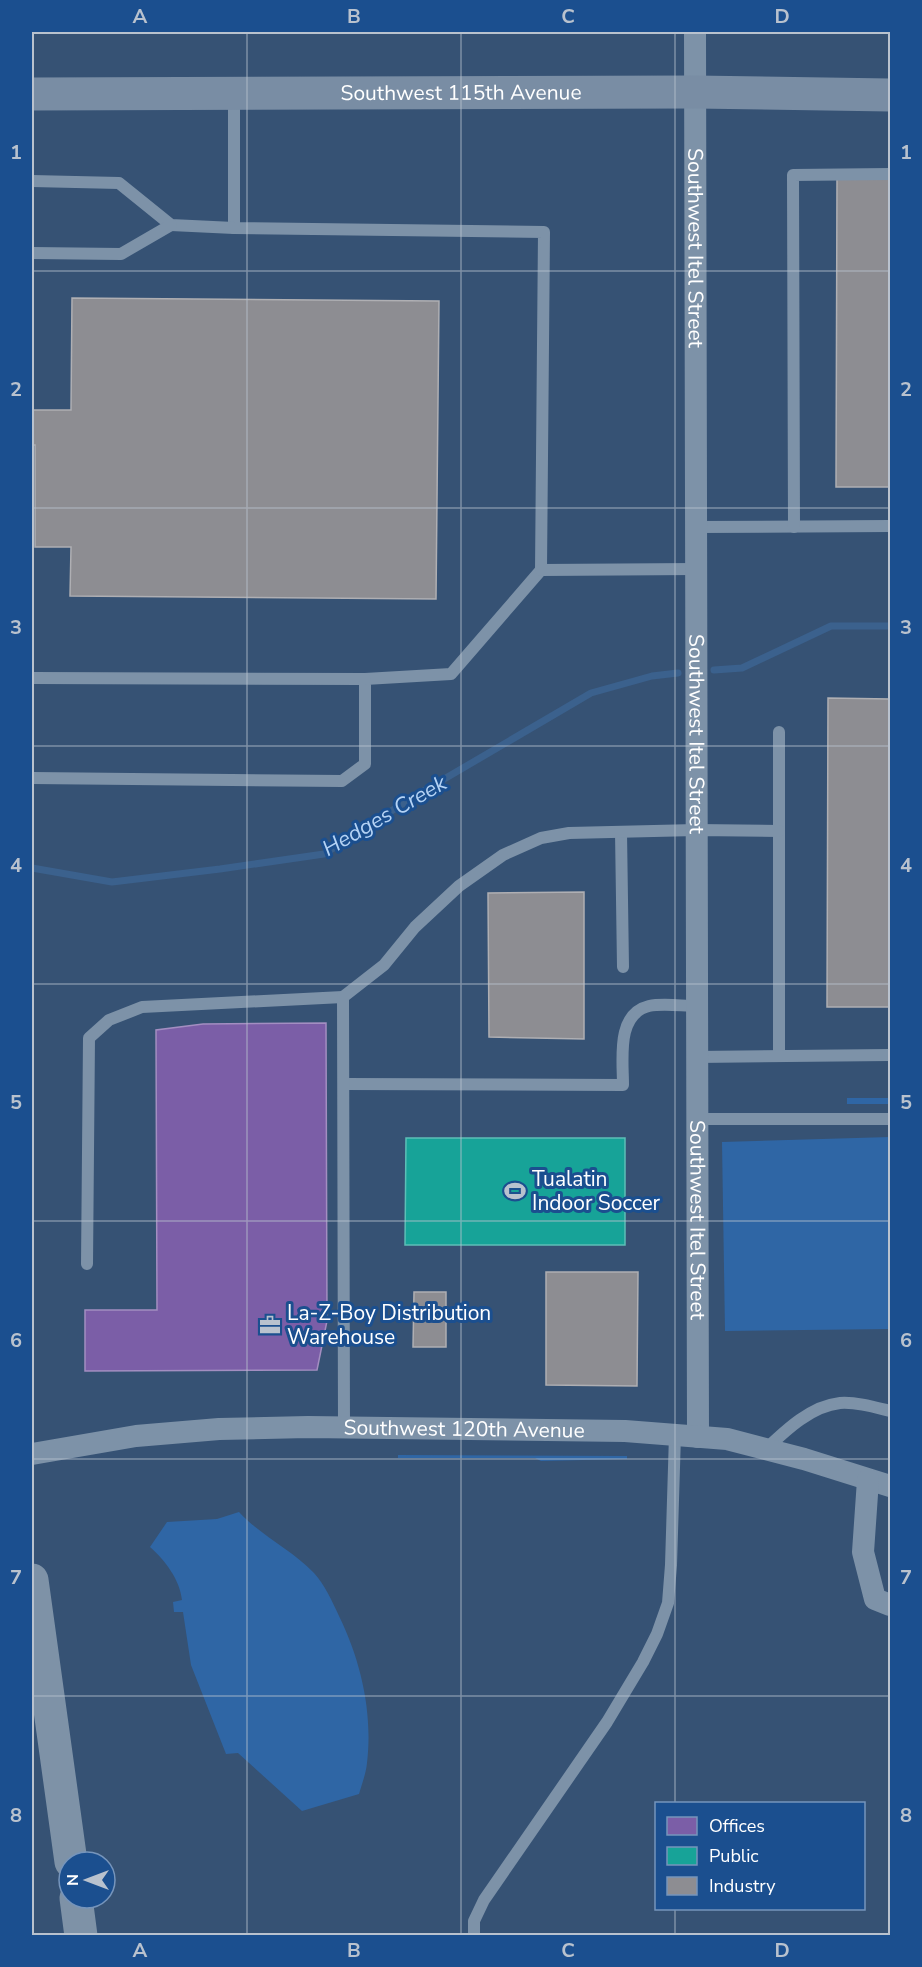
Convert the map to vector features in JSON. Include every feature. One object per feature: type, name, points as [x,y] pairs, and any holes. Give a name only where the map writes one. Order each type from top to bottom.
[{"type":"highway","points":[[32,1580],[69,1850]]},
{"type":"highway","points":[[78,1910],[81,1935]]},
{"type":"street","name":"Southwest Itel Street","points":[[695,32],[698,1437]]},
{"type":"street","name":"Southwest 115th Avenue","points":[[32,94],[695,92],[891,95]]},
{"type":"street","name":"Southwest 120th Avenue","points":[[32,1454],[136,1436],[219,1429],[344,1427],[625,1431],[727,1439],[804,1459],[891,1486]]},
{"type":"street","points":[[868,1480],[862,1552],[875,1599],[891,1605]]},
{"type":"lane","points":[[234,94],[234,228]]},
{"type":"lane","points":[[794,527],[793,175],[891,174]]},
{"type":"lane","points":[[32,182],[119,183],[171,225]]},
{"type":"lane","points":[[32,253],[121,254],[171,225],[234,228],[544,232],[541,570],[451,674],[365,679],[32,678]]},
{"type":"lane","points":[[696,527],[891,526]]},
{"type":"lane","points":[[541,570],[696,569]]},
{"type":"lane","points":[[32,778],[342,781],[365,764],[365,679]]},
{"type":"lane","points":[[779,732],[779,1056]]},
{"type":"lane","points":[[87,1264],[89,1038],[109,1020],[141,1007],[343,997],[384,965],[415,927],[459,886],[503,855],[541,838],[569,833],[779,831]]},
{"type":"lane","points":[[621,832],[623,967]]},
{"type":"lane","points":[[343,997],[344,1427]]},
{"type":"lane","points":[[344,1084],[623,1085],[625,1028],[634,1012],[650,1006],[696,1006]]},
{"type":"lane","points":[[696,1057],[891,1055]]},
{"type":"lane","points":[[696,1119],[891,1119]]},
{"type":"lane","points":[[766,1449],[789,1427],[818,1409],[839,1403],[858,1404],[891,1411]]},
{"type":"lane","points":[[474,1935],[474,1921],[484,1900],[607,1722],[657,1634],[668,1603],[675,1435]]},
{"type":"shaded area","points":[[847,1098],[890,1098],[890,1104],[847,1104]]},
{"type":"shaded area","points":[[890,1137],[890,1329],[725,1331],[722,1142]]},
{"type":"shaded area","points":[[398,1455],[627,1456],[627,1459],[541,1461],[535,1458],[398,1458]]},
{"type":"shaded area","points":[[239,1512],[314,1573],[328,1593],[347,1633],[359,1669],[367,1706],[366,1767],[359,1794],[302,1811],[238,1753],[226,1754],[191,1665],[183,1612],[174,1612],[173,1602],[182,1600],[181,1593],[166,1564],[150,1547],[167,1522],[217,1519]]},
{"type":"building: Offices","points":[[326,1023],[327,1321],[317,1370],[85,1371],[85,1310],[157,1310],[156,1030],[203,1024]]},
{"type":"building: Public","name":"Tualatin Indoor Soccer","points":[[406,1138],[625,1138],[625,1245],[405,1245]]},
{"type":"building: Industry","points":[[837,179],[890,179],[890,487],[836,487]]},
{"type":"building: Industry","points":[[72,298],[439,301],[436,599],[70,596],[71,547],[35,547],[35,445],[32,445],[32,410],[71,410]]},
{"type":"building: Industry","points":[[828,698],[890,699],[890,1007],[827,1007]]},
{"type":"building: Industry","points":[[584,892],[584,1039],[489,1037],[488,893]]},
{"type":"building: Industry","points":[[546,1272],[638,1272],[637,1386],[546,1385]]},
{"type":"building: Industry","points":[[414,1292],[446,1292],[446,1347],[413,1347]]},
{"type":"waterway","name":"Hedges Creek","points":[[714,670],[742,668],[831,626],[890,626]]},
{"type":"waterway","name":"Hedges Creek","points":[[32,868],[112,882],[324,854],[410,799],[591,693],[652,676],[678,673]]},
{"type":"place","name":"Tualatin Indoor Soccer","points":[[515,1191]]},
{"type":"place","name":"La-Z-Boy Distribution Warehouse","points":[[270,1325]]}]
